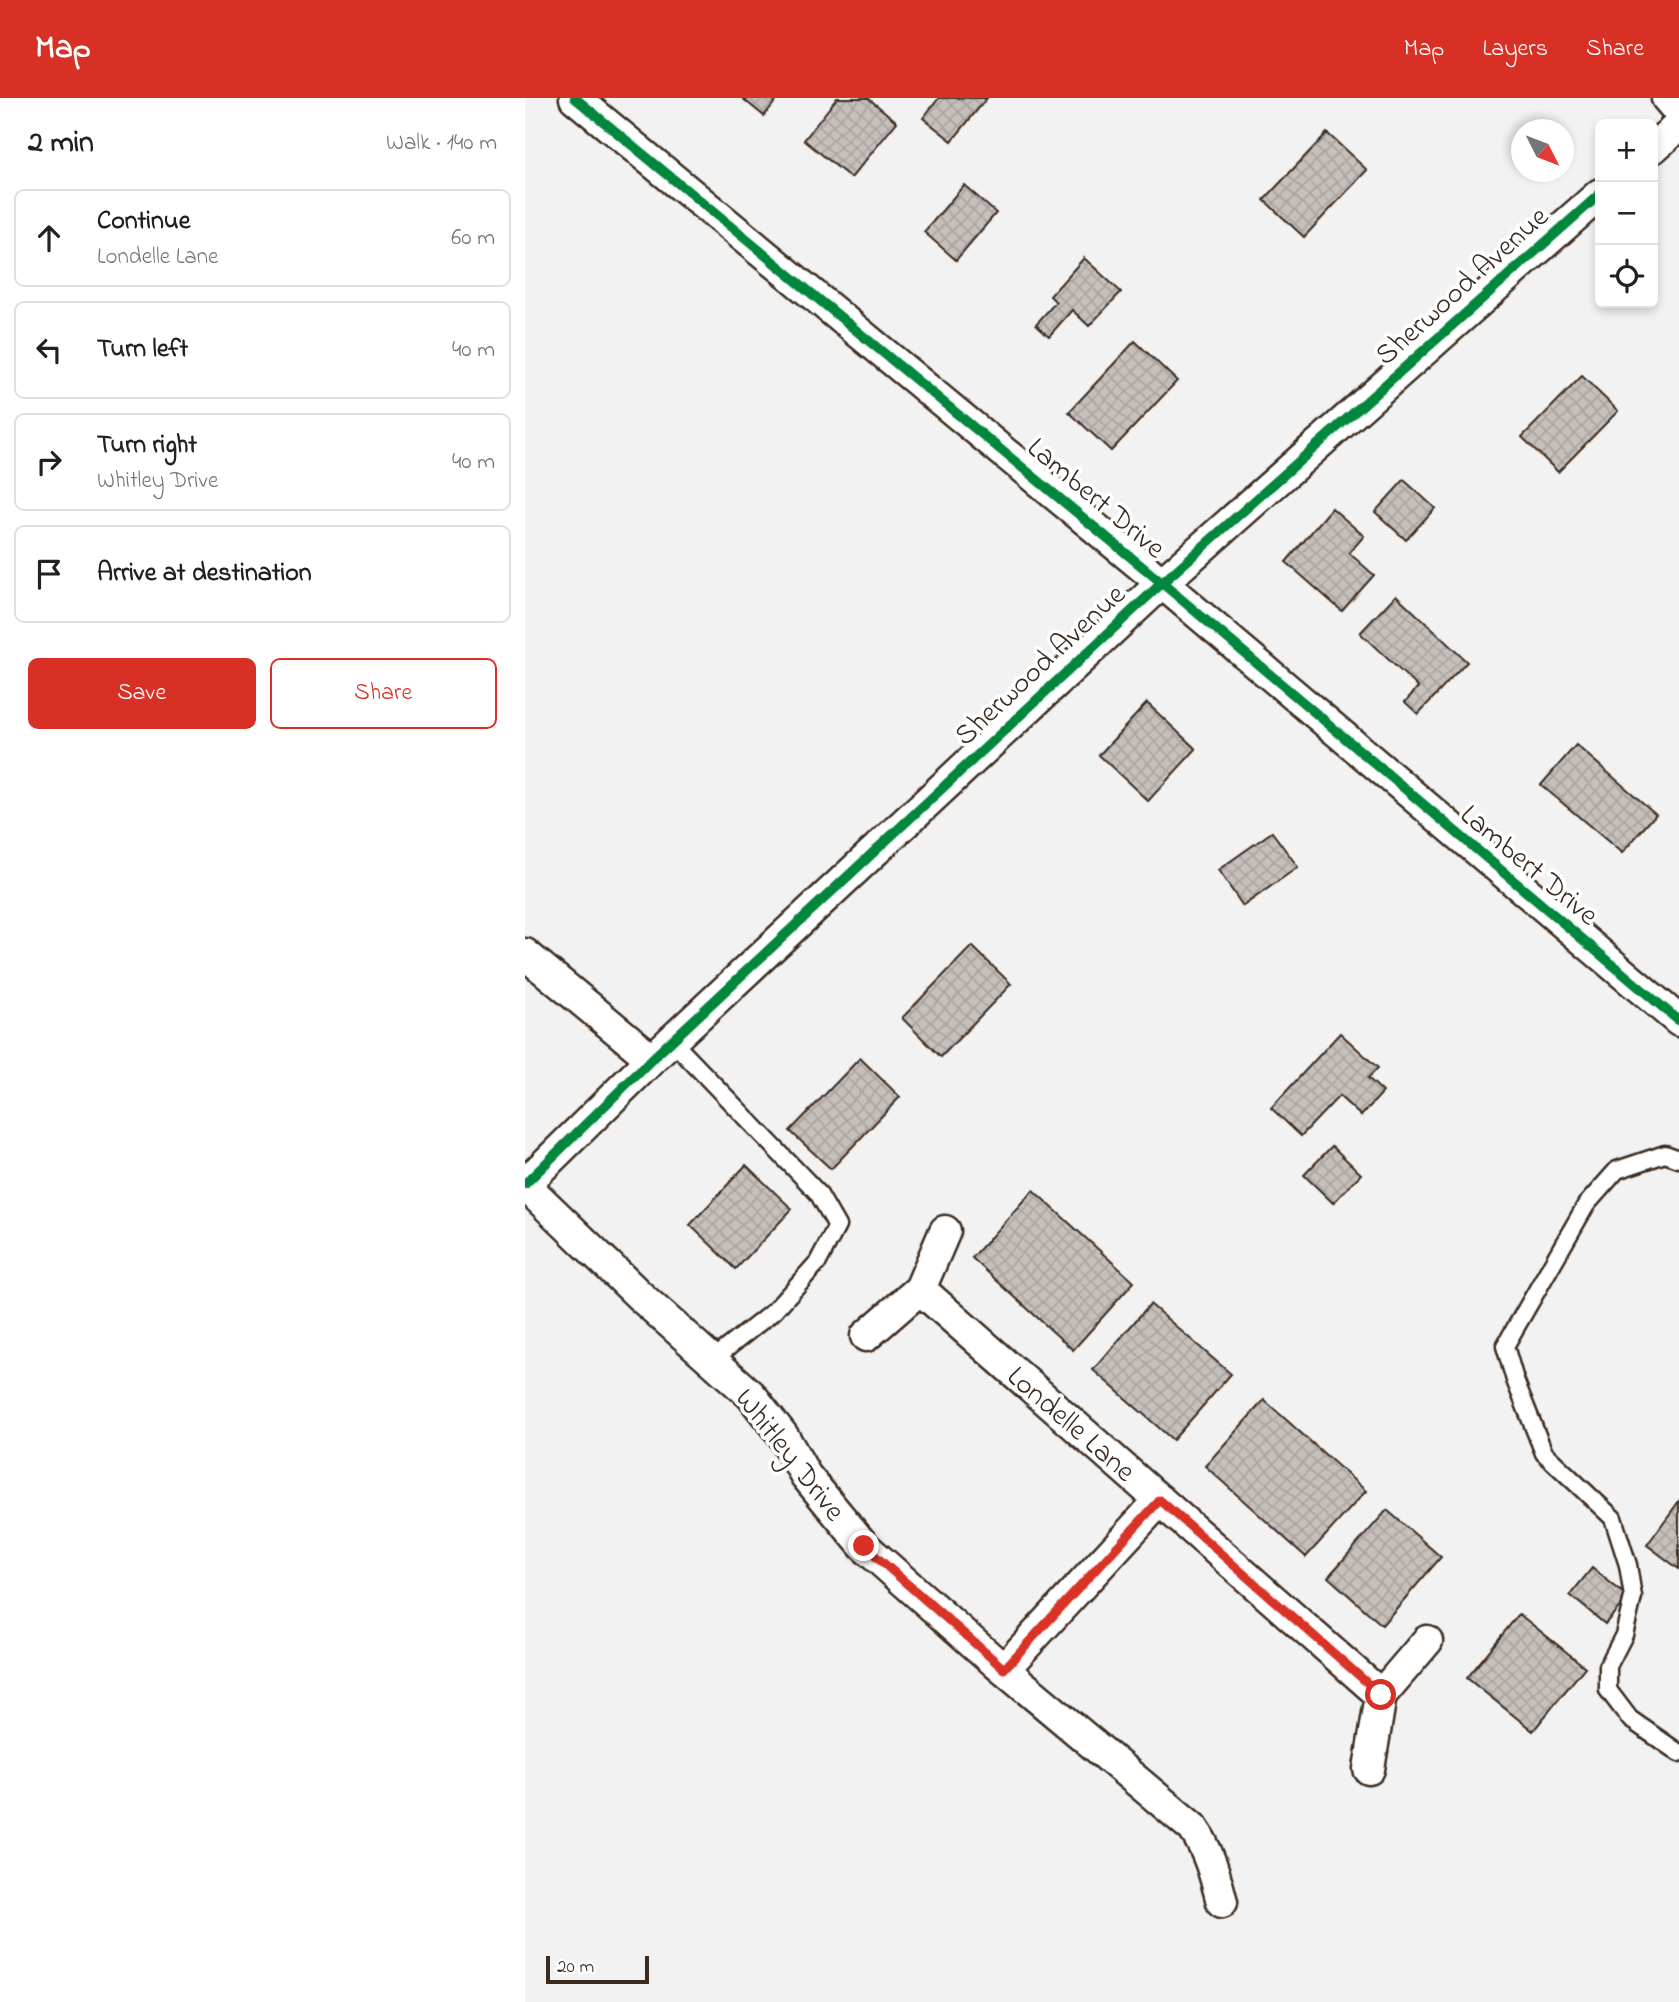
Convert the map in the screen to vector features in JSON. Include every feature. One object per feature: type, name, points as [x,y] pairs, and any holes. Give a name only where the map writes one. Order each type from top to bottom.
[{"type":"street","name":"Lambert Drive","points":[[575,98],[1162,583],[1679,1021]]},
{"type":"street","points":[[1667,98],[1679,112]]},
{"type":"street","points":[[1658,144],[1679,125]]},
{"type":"street","name":"Sherwood Avenue","points":[[525,1185],[662,1050],[1162,583],[1595,198]]},
{"type":"street","points":[[525,954],[662,1050]]},
{"type":"street","name":"Whitley Drive","points":[[525,1185],[640,1296],[751,1395],[783,1436],[806,1476],[864,1546],[1004,1669],[1193,1828],[1208,1852],[1222,1902]]},
{"type":"street","points":[[866,1336],[920,1289],[945,1231]]},
{"type":"street","name":"Londelle Lane","points":[[920,1289],[1381,1695]]},
{"type":"street","points":[[1004,1669],[1160,1500]]},
{"type":"street","points":[[1369,1769],[1381,1695],[1427,1641]]},
{"type":"lane","points":[[662,1050],[818,1193],[837,1226],[818,1262],[774,1311],[712,1360]]},
{"type":"lane","points":[[1679,1159],[1665,1154],[1617,1170],[1586,1205],[1505,1346],[1515,1380],[1544,1453],[1613,1518],[1628,1565],[1633,1597],[1624,1634],[1608,1666],[1608,1690],[1630,1719],[1679,1754]]},
{"type":"building","points":[[742,98],[778,98],[764,116]]},
{"type":"building","points":[[837,98],[868,98],[897,122],[851,178],[804,140]]},
{"type":"building","points":[[939,98],[987,98],[952,141],[923,118]]},
{"type":"building","points":[[1327,133],[1367,170],[1304,237],[1264,200]]},
{"type":"building","points":[[964,185],[996,213],[956,260],[924,232]]},
{"type":"building","points":[[1084,258],[1121,292],[1089,326],[1072,310],[1049,336],[1036,324],[1056,302],[1050,296]]},
{"type":"building","points":[[1135,341],[1177,381],[1111,451],[1069,412]]},
{"type":"building","points":[[1582,376],[1618,411],[1558,472],[1522,437]]},
{"type":"building","points":[[1404,480],[1435,508],[1406,540],[1375,512]]},
{"type":"building","points":[[1332,508],[1364,536],[1349,553],[1374,575],[1342,611],[1286,562]]},
{"type":"building","points":[[1396,595],[1467,662],[1418,714],[1405,702],[1418,687],[1360,633]]},
{"type":"building","points":[[1147,703],[1196,749],[1148,801],[1099,755]]},
{"type":"building","points":[[1576,745],[1656,814],[1622,853],[1541,785]]},
{"type":"building","points":[[1272,832],[1298,867],[1243,906],[1218,870]]},
{"type":"building","points":[[972,946],[1011,984],[941,1057],[902,1018]]},
{"type":"building","points":[[1340,1033],[1378,1068],[1368,1078],[1383,1092],[1361,1116],[1339,1096],[1301,1136],[1271,1108]]},
{"type":"building","points":[[860,1058],[900,1097],[831,1169],[790,1131]]},
{"type":"building","points":[[1332,1146],[1361,1174],[1333,1203],[1304,1175]]},
{"type":"building","points":[[746,1165],[792,1209],[736,1269],[690,1225]]},
{"type":"building","points":[[1033,1190],[1134,1282],[1073,1350],[972,1258]]},
{"type":"building","points":[[1150,1304],[1231,1374],[1173,1440],[1093,1370]]},
{"type":"building","points":[[1264,1400],[1366,1491],[1306,1557],[1205,1466]]},
{"type":"building","points":[[1679,1501],[1679,1569],[1647,1545]]},
{"type":"building","points":[[1387,1510],[1441,1557],[1382,1625],[1328,1577]]},
{"type":"building","points":[[1592,1568],[1628,1597],[1605,1624],[1570,1595]]},
{"type":"building","points":[[1519,1614],[1585,1667],[1533,1731],[1467,1678]]},
{"type":"cycle path","points":[[575,98],[1162,583],[1679,1021]]},
{"type":"cycle path","points":[[525,1184],[652,1059],[1162,583],[1595,198]]},
{"type":"route","points":[[864,1546],[1004,1669],[1160,1500],[1381,1695]]}]
